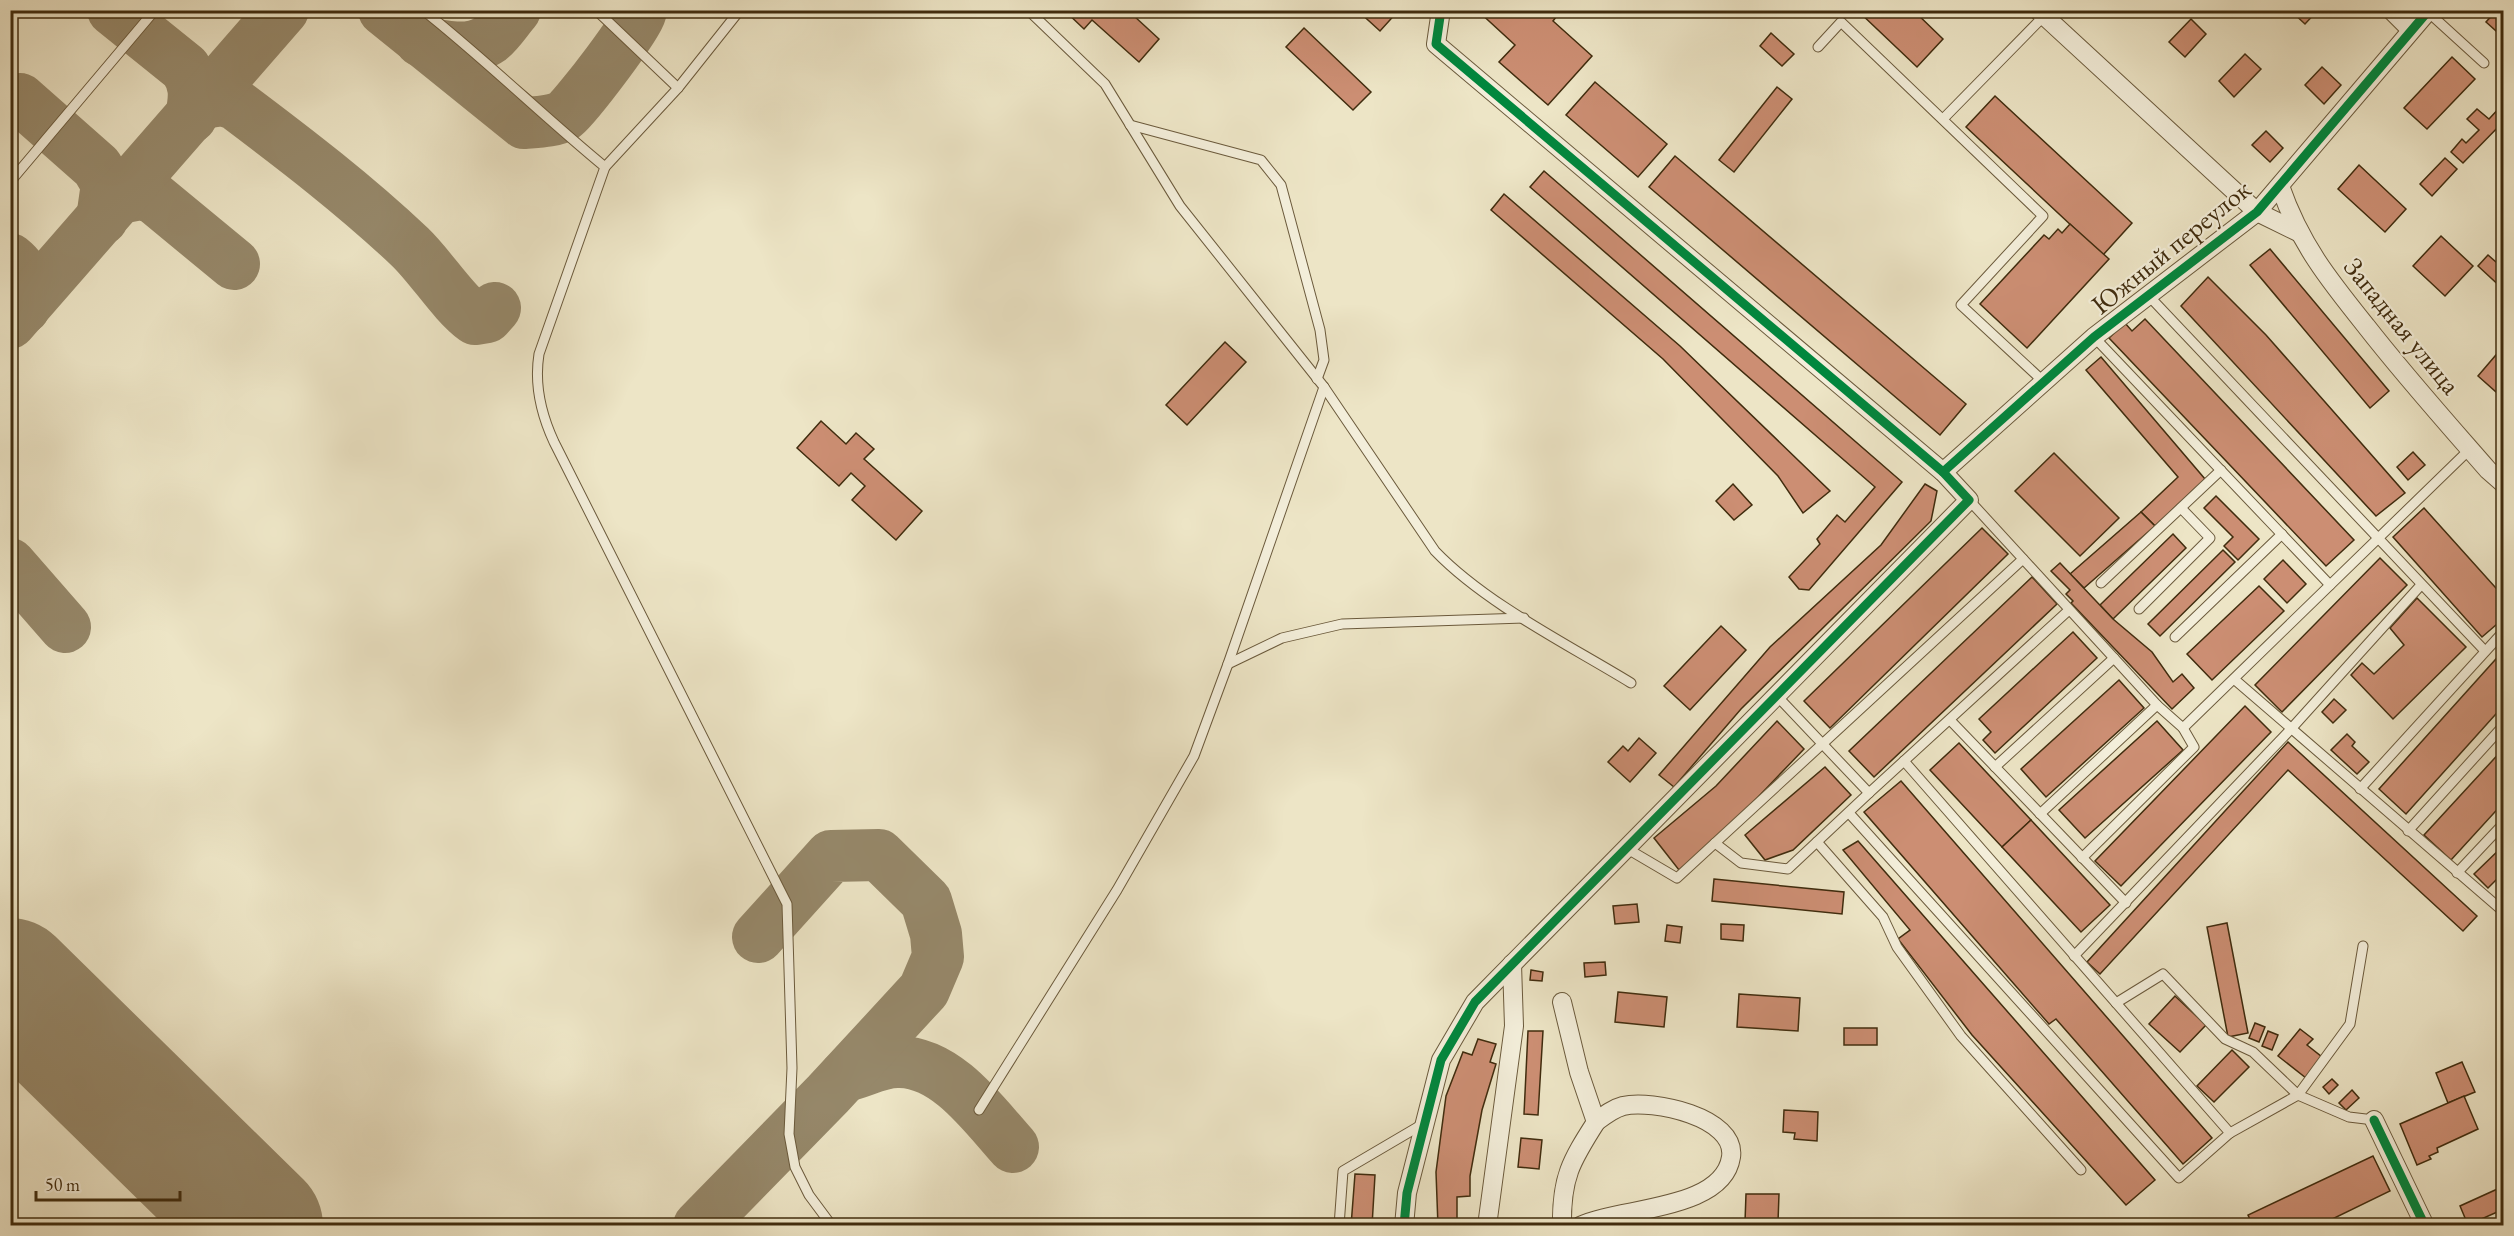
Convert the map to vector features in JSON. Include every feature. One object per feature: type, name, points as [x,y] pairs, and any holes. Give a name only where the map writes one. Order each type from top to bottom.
[{"type":"street","points":[[1404,1226],[1407,1193],[1441,1060],[1475,1002],[1969,500],[1943,472],[1436,44],[1441,10]]},
{"type":"street","points":[[2391,10],[2411,30]]},
{"type":"street","name":"Южный переулок","points":[[1943,472],[2094,337],[2257,212],[2429,11]]},
{"type":"street","points":[[2041,13],[2257,212],[2300,233]]},
{"type":"street","name":"Западная улица","points":[[2280,186],[2316,264],[2395,363],[2469,449],[2504,484]]},
{"type":"street","points":[[1487,1226],[1514,1026],[1512,964]]},
{"type":"street","points":[[1562,1002],[1579,1072],[1596,1122]]},
{"type":"street","points":[[1562,1226],[1562,1197],[1571,1161],[1596,1122],[1613,1109],[1626,1105],[1657,1105],[1712,1122],[1728,1135],[1731,1157],[1720,1180],[1699,1196],[1580,1226]]},
{"type":"street","points":[[2374,1120],[2425,1226]]},
{"type":"lane","points":[[10,182],[155,10]]},
{"type":"lane","points":[[596,10],[678,88]]},
{"type":"lane","points":[[1028,10],[1105,84],[1180,206],[1321,383],[1435,551],[1454,571],[1524,618],[1631,683]]},
{"type":"lane","points":[[739,11],[678,88],[605,167],[537,366],[544,422],[787,904],[792,1068],[789,1134],[795,1167],[808,1195],[832,1226]]},
{"type":"lane","points":[[2429,11],[2484,63]]},
{"type":"lane","points":[[430,12],[548,120],[605,167]]},
{"type":"lane","points":[[1942,119],[2041,13]]},
{"type":"lane","points":[[1818,47],[1841,22],[2043,216],[1961,305],[2044,382]]},
{"type":"lane","points":[[979,1110],[1117,890],[1194,756],[1228,664],[1321,383],[1324,360],[1320,330],[1281,185],[1262,160],[1130,125]]},
{"type":"lane","points":[[2148,295],[2485,651]]},
{"type":"lane","points":[[2094,337],[2330,585]]},
{"type":"lane","points":[[2184,728],[2469,449]]},
{"type":"lane","points":[[2101,583],[2221,470]]},
{"type":"lane","points":[[1969,500],[2157,705],[2184,728],[2194,747],[2082,858]]},
{"type":"lane","points":[[2139,609],[2210,538],[2181,508]]},
{"type":"lane","points":[[2175,637],[2282,534]]},
{"type":"lane","points":[[1626,848],[1677,878],[2023,559]]},
{"type":"lane","points":[[2074,956],[2291,729],[2421,585]]},
{"type":"lane","points":[[1715,843],[1741,863],[1788,870],[2069,610]]},
{"type":"lane","points":[[1228,664],[1282,638],[1342,624],[1524,618]]},
{"type":"lane","points":[[2360,789],[2504,631]]},
{"type":"lane","points":[[1995,767],[2114,658]]},
{"type":"lane","points":[[2234,679],[2504,912]]},
{"type":"lane","points":[[1777,696],[1869,793]]},
{"type":"lane","points":[[2040,814],[2157,705]]},
{"type":"lane","points":[[1950,720],[2126,903]]},
{"type":"lane","points":[[2408,831],[2504,725]]},
{"type":"lane","points":[[1904,761],[2230,1133]]},
{"type":"lane","points":[[1849,813],[2179,1178],[2230,1133],[2298,1095],[2350,1024],[2363,946]]},
{"type":"lane","points":[[2457,873],[2504,823]]},
{"type":"lane","points":[[1817,842],[1883,917],[1897,947],[1961,1036],[2081,1170]]},
{"type":"lane","points":[[2116,1003],[2163,974],[2225,1039],[2253,1052],[2298,1095],[2349,1117],[2374,1120]]},
{"type":"lane","points":[[1339,1226],[1343,1171],[1425,1123]]},
{"type":"building","points":[[1064,10],[1139,10],[1134,16],[1159,39],[1139,62],[1092,20],[1084,29]]},
{"type":"building","points":[[1357,10],[1399,10],[1380,31]]},
{"type":"building","points":[[1477,10],[1559,10],[1560,12],[1553,21],[1592,56],[1548,105],[1499,62],[1515,45]]},
{"type":"building","points":[[1857,10],[1913,10],[1943,39],[1917,67]]},
{"type":"building","points":[[2290,10],[2318,10],[2305,24]]},
{"type":"building","points":[[2497,10],[2504,10],[2504,38],[2486,22]]},
{"type":"building","points":[[2191,19],[2206,34],[2185,57],[2169,42]]},
{"type":"building","points":[[1304,28],[1371,92],[1353,110],[1286,47]]},
{"type":"building","points":[[1771,33],[1794,54],[1782,66],[1760,46]]},
{"type":"building","points":[[2245,54],[2261,69],[2234,97],[2219,81]]},
{"type":"building","points":[[2452,57],[2475,79],[2427,129],[2404,108]]},
{"type":"building","points":[[2322,67],[2341,85],[2324,104],[2305,85]]},
{"type":"building","points":[[1595,82],[1667,144],[1638,177],[1566,115]]},
{"type":"building","points":[[1777,87],[1792,99],[1734,172],[1719,160]]},
{"type":"building","points":[[1995,96],[2132,223],[2103,255],[1966,127]]},
{"type":"building","points":[[2503,104],[2504,121],[2463,163],[2451,152],[2462,139],[2466,143],[2479,130],[2467,119],[2477,109],[2489,119]]},
{"type":"building","points":[[2266,131],[2283,148],[2270,162],[2252,145]]},
{"type":"building","points":[[1675,156],[1966,404],[1940,435],[1649,187]]},
{"type":"building","points":[[2445,158],[2457,169],[2432,196],[2420,184]]},
{"type":"building","points":[[2359,165],[2406,209],[2385,232],[2338,189]]},
{"type":"building","points":[[1544,171],[1902,482],[1809,590],[1799,589],[1789,577],[1820,544],[1817,539],[1837,515],[1845,522],[1875,487],[1530,187]]},
{"type":"building","points":[[1504,194],[1680,346],[1830,491],[1803,513],[1778,476],[1663,359],[1491,210]]},
{"type":"building","points":[[2070,224],[2109,259],[2027,348],[1980,304],[2044,235],[2049,239],[2058,229],[2062,233]]},
{"type":"building","points":[[2441,236],[2473,266],[2445,296],[2413,266]]},
{"type":"building","points":[[2270,249],[2389,391],[2370,408],[2250,265]]},
{"type":"building","points":[[2504,254],[2504,290],[2478,266],[2488,255],[2496,262]]},
{"type":"building","points":[[2208,277],[2266,335],[2405,493],[2376,516],[2181,306]]},
{"type":"building","points":[[2145,319],[2354,540],[2326,566],[2109,338],[2125,323],[2132,331]]},
{"type":"building","points":[[1225,342],[1246,362],[1187,425],[1166,405]]},
{"type":"building","points":[[2501,349],[2504,351],[2504,399],[2478,376]]},
{"type":"building","points":[[2101,357],[2205,479],[2155,526],[2141,512],[2178,477],[2086,370]]},
{"type":"building","points":[[821,421],[846,444],[856,433],[874,449],[864,459],[922,511],[896,540],[852,500],[865,486],[851,473],[839,486],[797,448]]},
{"type":"building","points":[[2413,452],[2425,465],[2408,480],[2397,467]]},
{"type":"building","points":[[2054,453],[2119,518],[2080,556],[2015,491]]},
{"type":"building","points":[[1733,484],[1752,505],[1734,520],[1716,501]]},
{"type":"building","points":[[1925,484],[1937,491],[1931,521],[1741,709],[1674,787],[1659,775],[1770,647],[1881,545]]},
{"type":"building","points":[[2216,496],[2259,539],[2238,560],[2224,546],[2233,537],[2204,508]]},
{"type":"building","points":[[2424,508],[2504,597],[2504,618],[2482,637],[2393,537]]},
{"type":"building","points":[[2141,512],[2155,526],[2084,588],[2070,574]]},
{"type":"building","points":[[1982,528],[2008,554],[1830,728],[1804,701]]},
{"type":"building","points":[[2173,534],[2186,548],[2113,619],[2100,605]]},
{"type":"building","points":[[2223,550],[2235,562],[2160,636],[2148,624]]},
{"type":"building","points":[[2380,558],[2407,585],[2282,712],[2255,685]]},
{"type":"building","points":[[2283,560],[2306,584],[2287,603],[2264,579]]},
{"type":"building","points":[[2060,563],[2113,619],[2152,652],[2173,682],[2182,674],[2194,688],[2172,709],[2071,603],[2073,601],[2066,594],[2070,590],[2051,571]]},
{"type":"building","points":[[2032,577],[2057,604],[1874,777],[1849,751]]},
{"type":"building","points":[[2259,586],[2284,611],[2212,680],[2187,654]]},
{"type":"building","points":[[2417,598],[2466,647],[2393,719],[2351,675],[2362,663],[2374,674],[2404,645],[2390,628]]},
{"type":"building","points":[[1721,626],[1746,650],[1690,710],[1664,686]]},
{"type":"building","points":[[2073,632],[2097,658],[1995,753],[1983,740],[1991,732],[1979,719]]},
{"type":"building","points":[[2504,650],[2504,705],[2406,814],[2379,789]]},
{"type":"building","points":[[2119,680],[2144,708],[2046,797],[2021,769]]},
{"type":"building","points":[[2334,699],[2346,710],[2333,723],[2322,712]]},
{"type":"building","points":[[2245,706],[2271,732],[2121,886],[2095,861]]},
{"type":"building","points":[[1777,721],[1804,749],[1738,818],[1679,870],[1654,838],[1716,786]]},
{"type":"building","points":[[2157,721],[2183,750],[2085,838],[2059,810]]},
{"type":"building","points":[[2347,734],[2355,742],[2352,746],[2369,762],[2357,774],[2331,750]]},
{"type":"building","points":[[1639,738],[1656,753],[1630,782],[1608,762],[1623,746],[1628,751]]},
{"type":"building","points":[[2288,742],[2477,916],[2463,931],[2288,770],[2100,974],[2087,962]]},
{"type":"building","points":[[1959,743],[2031,820],[2002,847],[1930,770]]},
{"type":"building","points":[[2504,748],[2504,802],[2451,860],[2424,835]]},
{"type":"building","points":[[1825,767],[1851,795],[1793,850],[1765,860],[1745,835]]},
{"type":"building","points":[[1901,781],[2212,1138],[2183,1164],[2056,1019],[2049,1024],[1864,812]]},
{"type":"building","points":[[2031,820],[2110,905],[2081,932],[2002,847]]},
{"type":"building","points":[[1858,841],[2155,1180],[2126,1205],[1972,1035],[1898,939],[1910,930],[1843,850]]},
{"type":"building","points":[[2504,845],[2504,872],[2488,888],[2474,874]]},
{"type":"building","points":[[1714,879],[1844,892],[1842,914],[1712,901]]},
{"type":"building","points":[[1637,904],[1639,922],[1615,924],[1613,906]]},
{"type":"building","points":[[2227,923],[2248,1033],[2228,1037],[2207,927]]},
{"type":"building","points":[[1721,924],[1744,925],[1743,941],[1721,939]]},
{"type":"building","points":[[1667,925],[1682,927],[1680,943],[1665,941]]},
{"type":"building","points":[[1605,962],[1606,975],[1585,977],[1584,963]]},
{"type":"building","points":[[1531,970],[1543,972],[1542,981],[1530,980]]},
{"type":"building","points":[[1618,992],[1667,997],[1664,1027],[1615,1022]]},
{"type":"building","points":[[1739,994],[1800,998],[1798,1031],[1737,1027]]},
{"type":"building","points":[[2175,996],[2206,1025],[2180,1052],[2149,1024]]},
{"type":"building","points":[[2255,1023],[2265,1027],[2259,1042],[2249,1038]]},
{"type":"building","points":[[1844,1028],[1877,1028],[1877,1045],[1844,1045]]},
{"type":"building","points":[[2300,1029],[2313,1039],[2307,1045],[2322,1057],[2306,1078],[2278,1056]]},
{"type":"building","points":[[1528,1031],[1543,1031],[1538,1115],[1524,1114]]},
{"type":"building","points":[[2268,1031],[2278,1035],[2272,1050],[2262,1046]]},
{"type":"building","points":[[1478,1039],[1496,1044],[1490,1062],[1496,1064],[1482,1110],[1470,1176],[1470,1196],[1457,1197],[1457,1226],[1438,1226],[1436,1172],[1446,1096],[1463,1052],[1472,1055]]},
{"type":"building","points":[[2232,1050],[2249,1067],[2214,1102],[2197,1086]]},
{"type":"building","points":[[2462,1062],[2475,1092],[2448,1103],[2436,1073]]},
{"type":"building","points":[[2332,1079],[2338,1085],[2329,1094],[2323,1087]]},
{"type":"building","points":[[2352,1090],[2359,1098],[2346,1110],[2339,1103]]},
{"type":"building","points":[[2464,1096],[2478,1129],[2437,1148],[2438,1152],[2429,1156],[2431,1159],[2417,1165],[2400,1124]]},
{"type":"building","points":[[1784,1110],[1818,1112],[1817,1141],[1794,1139],[1795,1133],[1783,1132]]},
{"type":"building","points":[[1521,1138],[1542,1140],[1539,1169],[1518,1167]]},
{"type":"building","points":[[2373,1156],[2390,1191],[2318,1226],[2253,1226],[2248,1215]]},
{"type":"building","points":[[1355,1174],[1375,1175],[1372,1226],[1351,1226]]},
{"type":"building","points":[[2504,1186],[2504,1209],[2468,1225],[2460,1206]]},
{"type":"building","points":[[1746,1194],[1779,1194],[1778,1222],[1745,1222]]},
{"type":"taxiway","points":[[113,10],[185,68],[194,91],[191,117]]},
{"type":"taxiway","points":[[10,323],[283,10]]},
{"type":"taxiway","points":[[384,10],[524,123],[550,120],[565,115],[620,46],[641,10]]},
{"type":"taxiway","points":[[421,41],[456,48],[474,46],[490,39],[515,10]]},
{"type":"taxiway","points":[[20,99],[97,167],[107,184],[102,219]]},
{"type":"taxiway","points":[[202,103],[223,100],[235,104],[302,155],[410,247],[459,304],[475,319],[487,317],[495,308]]},
{"type":"taxiway","points":[[120,198],[141,194],[154,198],[234,264]]},
{"type":"taxiway","points":[[10,259],[21,270],[26,281],[24,308]]},
{"type":"taxiway","points":[[10,564],[65,627]]},
{"type":"taxiway","points":[[699,1226],[828,1094],[924,990],[938,957],[936,934],[926,901],[879,855],[831,856],[758,937]]},
{"type":"taxiway","points":[[845,1076],[893,1062],[917,1065],[934,1071],[964,1093],[1013,1147]]},
{"type":"runway","points":[[10,983],[258,1226]]},
{"type":"cycle path","points":[[1404,1226],[1407,1193],[1441,1060],[1475,1002],[1969,500],[1943,472],[1436,44],[1441,10]]},
{"type":"cycle path","points":[[1943,472],[2094,337],[2257,212],[2429,10]]},
{"type":"cycle path","points":[[2374,1120],[2425,1226]]}]
